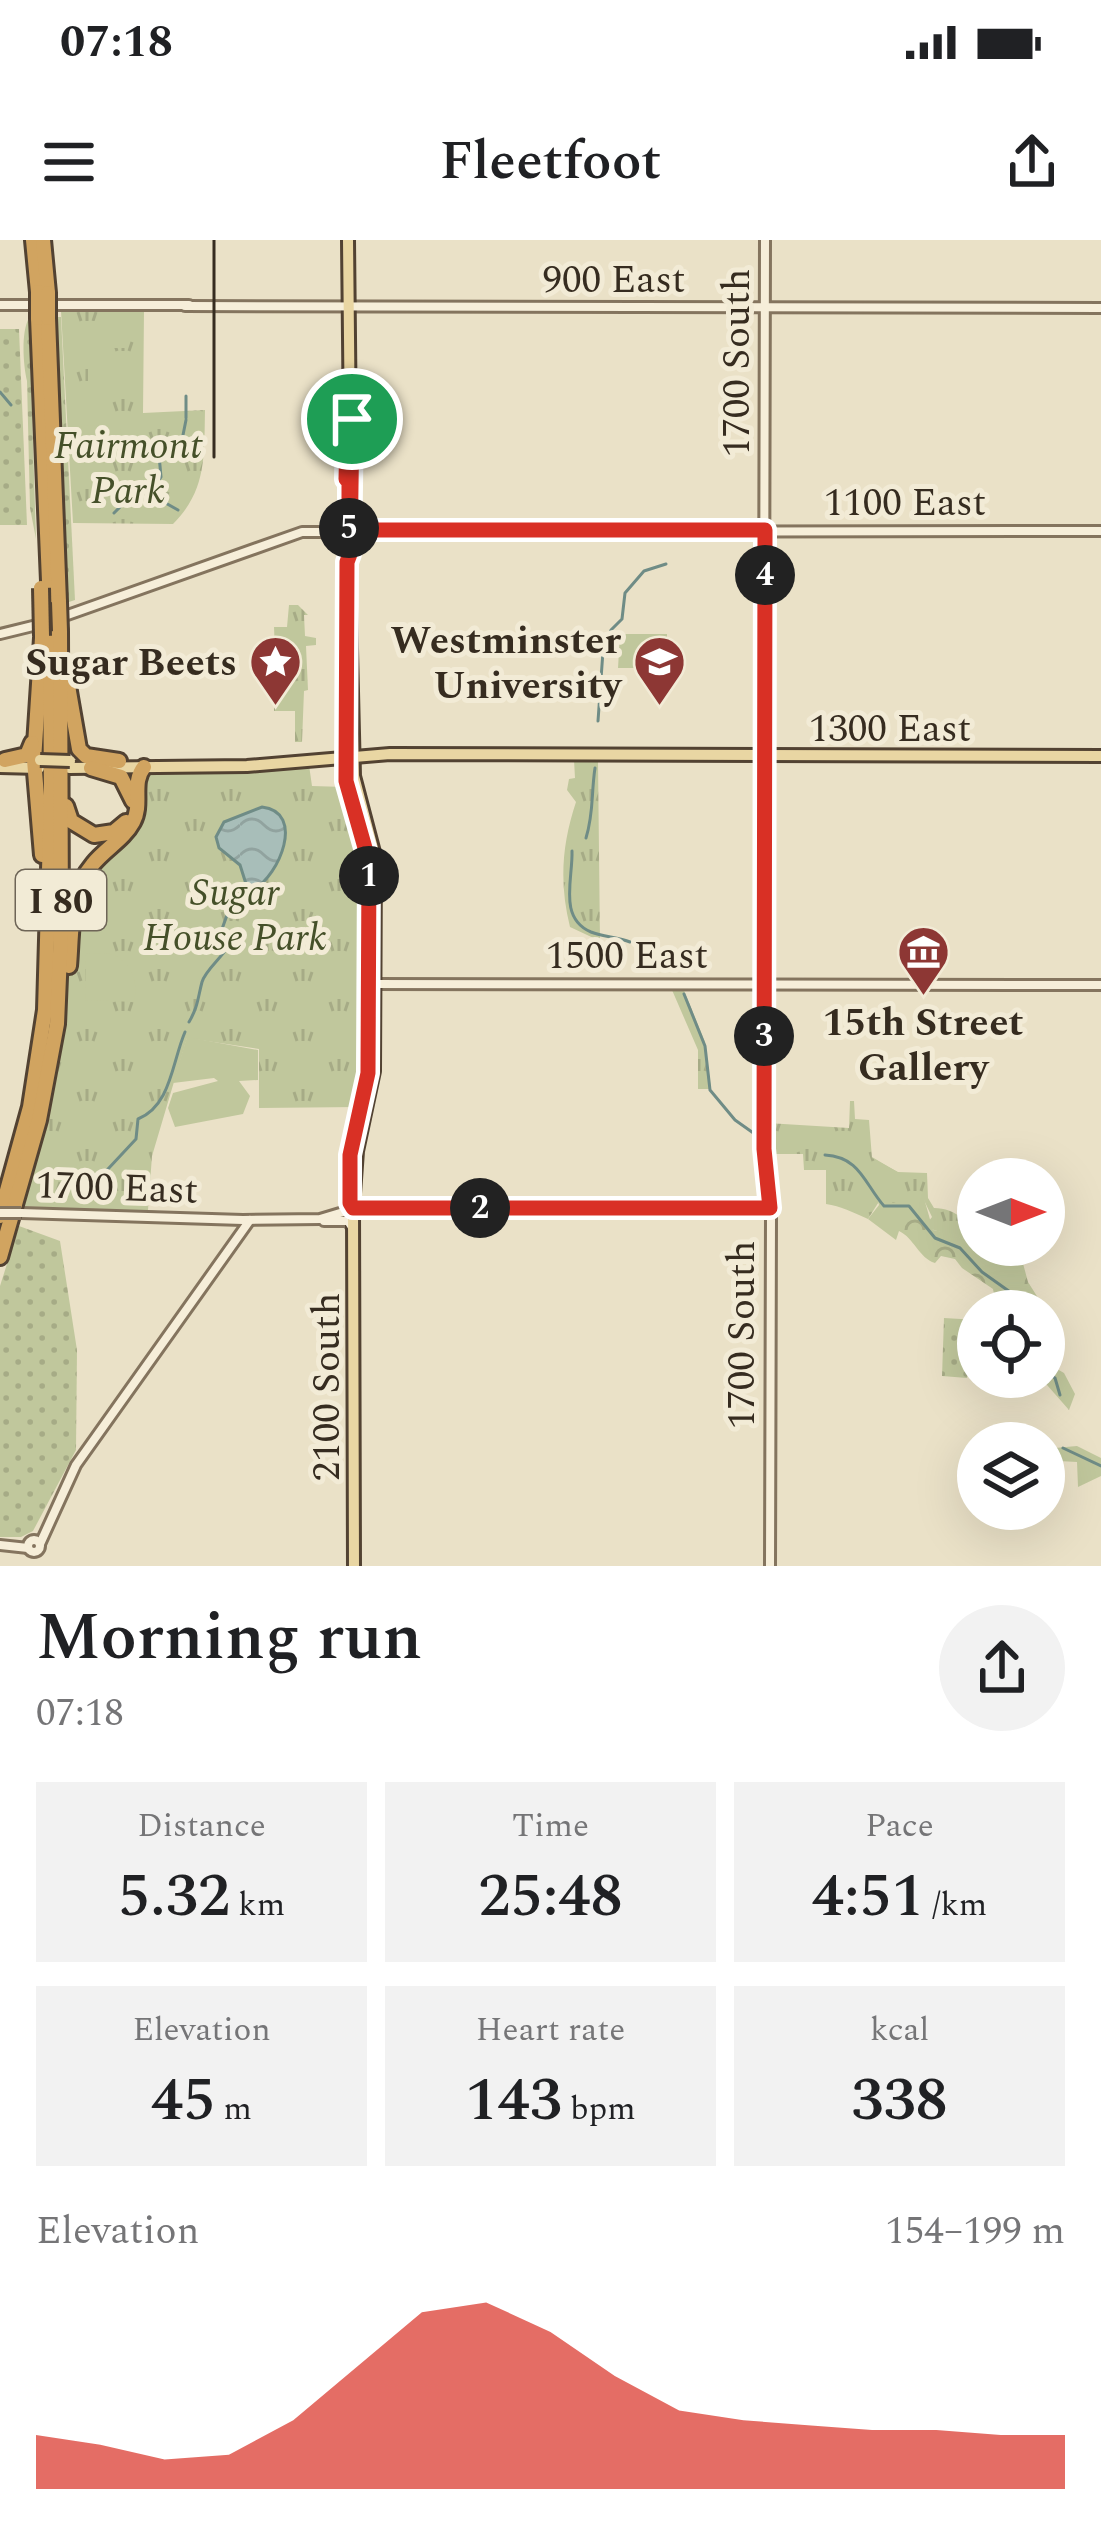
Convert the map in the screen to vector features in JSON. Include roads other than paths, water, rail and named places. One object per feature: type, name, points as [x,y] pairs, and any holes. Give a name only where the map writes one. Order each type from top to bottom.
[{"type":"highway","name":"I 80","points":[[0,1214],[39,1062],[48,938],[55,603],[42,289],[30,240]]},
{"type":"highway","points":[[42,289],[46,240]]},
{"type":"highway","name":"I 80","points":[[43,318],[43,420],[55,603]]},
{"type":"highway","points":[[43,420],[41,588],[80,749],[86,756],[132,765],[137,801],[132,824],[93,864],[77,890],[57,1024]]},
{"type":"highway","name":"I 80","points":[[0,1257],[39,1120],[57,1024],[67,769],[53,635]]},
{"type":"highway","points":[[2,762],[27,755],[34,739],[53,635]]},
{"type":"highway","points":[[34,739],[48,938]]},
{"type":"highway","points":[[67,769],[71,821],[94,835],[114,832],[129,818],[132,794],[121,777],[91,768]]},
{"type":"main road","name":"2100 South","points":[[350,245],[350,308]]},
{"type":"main road","name":"2100 South","points":[[348,473],[350,245]]},
{"type":"main road","name":"2100 South","points":[[350,364],[348,793],[369,853],[374,1077],[358,1151],[353,1208],[354,1566]]},
{"type":"main road","points":[[348,401],[352,419]]},
{"type":"main road","name":"2100 South","points":[[350,554],[350,757]]},
{"type":"main road","points":[[347,608],[351,623]]},
{"type":"main road","points":[[347,668],[352,698]]},
{"type":"main road","name":"1300 East","points":[[2,762],[67,769],[390,754],[1101,756]]},
{"type":"main road","name":"1300 East","points":[[67,769],[350,757]]},
{"type":"street","name":"1700 South","points":[[765,240],[764,1186],[770,1566]]},
{"type":"street","name":"900 East","points":[[0,305],[1101,308]]},
{"type":"street","name":"1100 East","points":[[0,634],[44,623],[288,534],[349,530],[1101,531]]},
{"type":"street","name":"1500 East","points":[[372,984],[1101,985]]},
{"type":"street","name":"1700 East","points":[[0,1214],[317,1219],[353,1208],[766,1208]]},
{"type":"street","points":[[28,1563],[76,1465],[250,1219]]},
{"type":"street","points":[[317,1219],[348,1221],[354,1231]]},
{"type":"street","points":[[6,1545],[33,1546]]},
{"type":"water","points":[[262,807],[283,820],[284,845],[272,871],[254,889],[247,887],[240,865],[219,848],[216,837],[224,822]]},
{"type":"waterway","points":[[0,392],[11,405]]},
{"type":"waterway","points":[[186,396],[186,418]]},
{"type":"waterway","points":[[153,489],[161,477],[159,455],[182,440],[186,420]]},
{"type":"waterway","points":[[155,497],[178,510]]},
{"type":"waterway","points":[[114,513],[121,506]]},
{"type":"waterway","points":[[598,721],[603,651],[611,630],[622,619],[625,593],[644,571],[666,564]]},
{"type":"waterway","points":[[586,838],[595,768]]},
{"type":"waterway","points":[[572,851],[574,917],[591,932],[630,942]]},
{"type":"waterway","points":[[189,1022],[204,978],[227,948],[222,929],[231,904],[247,887]]},
{"type":"waterway","points":[[684,994],[705,1046],[710,1090],[735,1120],[759,1137]]},
{"type":"waterway","points":[[94,1184],[136,1139],[138,1119],[164,1094],[185,1032]]},
{"type":"waterway","points":[[825,1155],[854,1166],[884,1206],[909,1206],[935,1238],[960,1248],[1007,1290]]},
{"type":"waterway","points":[[1065,1449],[1101,1466]]},
{"type":"tram line","points":[[214,240],[214,457]]},
{"type":"place","name":"Sugar Beets","points":[[276,707]]},
{"type":"place","name":"Westminster University","points":[[660,707]]},
{"type":"place","name":"15th Street Gallery","points":[[923,997]]},
{"type":"park label","name":"Fairmont Park","points":[[128,466]]},
{"type":"park label","name":"Sugar House Park","points":[[235,914]]}]
